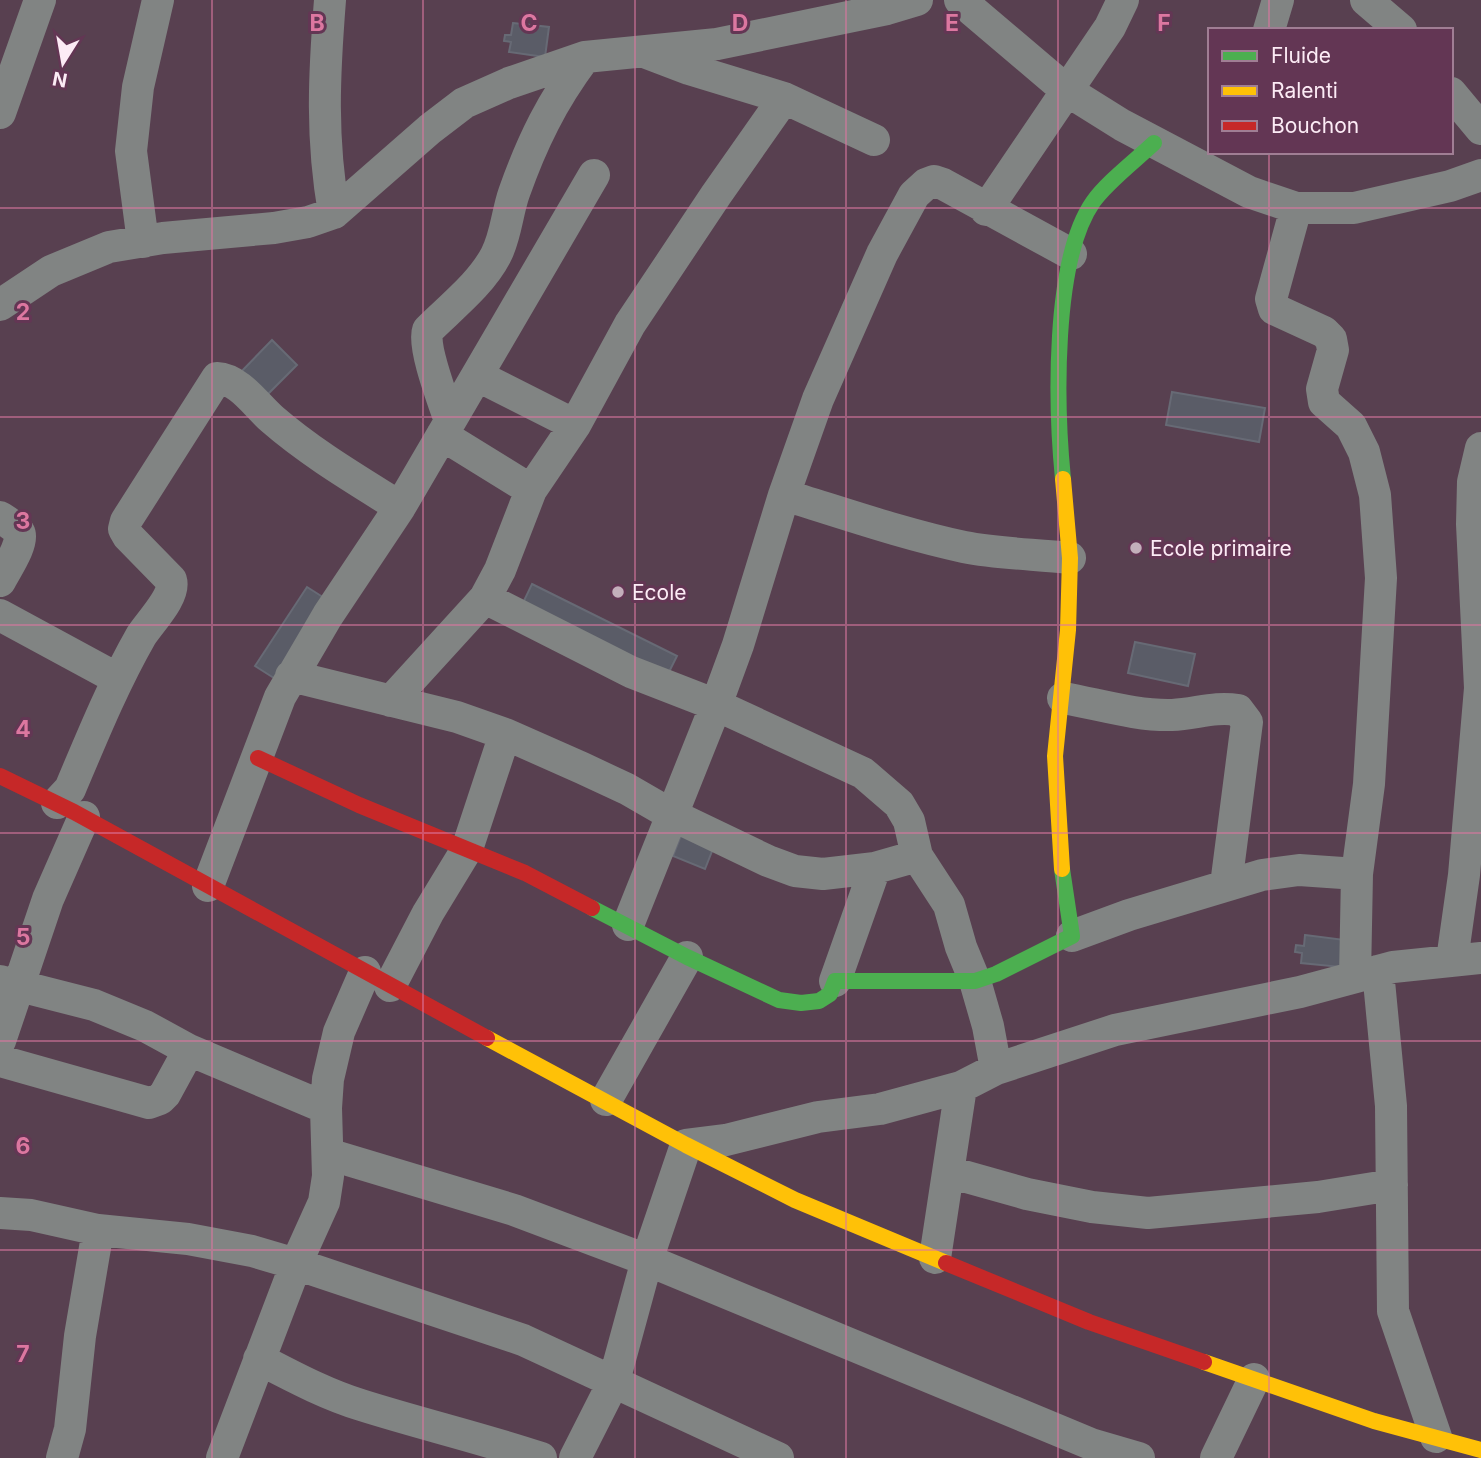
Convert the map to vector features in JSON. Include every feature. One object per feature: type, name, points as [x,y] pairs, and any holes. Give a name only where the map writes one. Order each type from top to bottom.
[{"type":"street","points":[[0,113],[40,0]]},
{"type":"street","points":[[143,242],[131,151],[138,87],[158,0]]},
{"type":"street","points":[[330,0],[324,86],[324,138],[334,213]]},
{"type":"street","points":[[0,305],[51,271],[109,247],[274,228],[308,222],[334,213],[430,129],[464,103],[509,83],[585,57],[718,44],[797,13],[887,9],[917,0]]},
{"type":"street","points":[[960,0],[1066,90],[1154,142],[1222,164],[1249,192],[1296,208],[1354,208],[1450,186],[1481,175]]},
{"type":"street","points":[[986,210],[1110,27],[1124,0]]},
{"type":"street","points":[[1270,28],[1278,0]]},
{"type":"street","points":[[1366,0],[1399,28]]},
{"type":"street","points":[[639,51],[784,98],[874,140]]},
{"type":"street","points":[[531,490],[446,428],[426,336],[428,330],[483,274],[497,253],[530,150],[560,90],[585,57]]},
{"type":"street","points":[[1453,95],[1481,129]]},
{"type":"street","points":[[391,701],[485,598],[500,570],[531,490],[575,425],[630,324],[784,98]]},
{"type":"street","points":[[1072,936],[1058,827],[1055,756],[1057,722],[1063,698],[1070,558],[1059,407],[1061,327],[1071,254],[1079,226],[1094,201],[1154,142]]},
{"type":"street","points":[[208,886],[280,697],[328,615],[401,507],[594,175]]},
{"type":"street","points":[[628,925],[738,645],[784,495],[818,398],[881,254],[915,195],[926,184],[934,181],[1071,254]]},
{"type":"street","points":[[1296,208],[1271,299],[1274,309],[1324,332],[1331,339],[1333,350],[1322,389],[1324,402],[1351,426],[1363,452],[1375,495],[1381,578],[1368,784],[1357,874],[1366,974],[1391,1106],[1393,1311],[1436,1437]]},
{"type":"street","points":[[478,376],[575,425]]},
{"type":"street","points":[[0,1041],[9,983],[48,899],[70,810],[70,789],[118,679],[142,635],[172,592],[171,580],[128,536],[124,529],[126,521],[217,378],[232,382],[274,420],[335,466],[401,507]]},
{"type":"street","points":[[686,1145],[726,1140],[818,1117],[880,1109],[961,1087],[996,1069],[1115,1030],[1300,992],[1392,967],[1466,959],[1464,875],[1480,689],[1472,524],[1473,482],[1481,448]]},
{"type":"street","points":[[784,495],[878,524],[963,546],[1070,558]]},
{"type":"street","points":[[0,517],[18,530],[21,537],[0,581]]},
{"type":"street","points":[[485,598],[631,672],[716,705],[863,773],[899,804],[909,821],[917,856],[949,905],[988,1026],[996,1069]]},
{"type":"street","points":[[0,615],[118,679]]},
{"type":"street","points":[[291,677],[457,718],[505,734],[616,784],[672,816],[795,871],[823,874],[875,867],[917,856]]},
{"type":"street","points":[[1063,698],[1150,714],[1175,715],[1212,708],[1238,710],[1247,722],[1226,885]]},
{"type":"street","points":[[222,1458],[296,1264],[324,1202],[328,1176],[328,1079],[339,1032],[428,913],[467,849],[505,734]]},
{"type":"street","points":[[258,758],[359,805],[525,873],[687,957],[779,1000],[801,1003],[819,1001],[830,994],[875,867]]},
{"type":"street","points":[[0,776],[70,810],[686,1145],[795,1200],[1089,1322],[1374,1421],[1481,1450]]},
{"type":"street","points":[[835,981],[975,981],[996,974],[1072,936],[1226,885],[1299,870],[1357,874]]},
{"type":"street","points":[[606,1100],[687,957]]},
{"type":"street","points":[[9,983],[94,1004],[145,1026],[189,1050],[326,1108]]},
{"type":"street","points":[[0,1061],[149,1102],[160,1099],[165,1094],[189,1050]]},
{"type":"street","points":[[935,1258],[961,1087]]},
{"type":"street","points":[[575,1458],[614,1381],[648,1259],[686,1145]]},
{"type":"street","points":[[328,1154],[514,1210],[648,1259],[1088,1451],[1139,1458]]},
{"type":"street","points":[[949,1172],[1027,1194],[1092,1207],[1148,1213],[1318,1196],[1392,1185]]},
{"type":"street","points":[[0,1213],[31,1215],[99,1230],[188,1239],[252,1251],[296,1264],[523,1339],[778,1458]]},
{"type":"street","points":[[62,1458],[70,1429],[80,1336],[99,1230]]},
{"type":"street","points":[[259,1359],[306,1384],[359,1405],[541,1458]]},
{"type":"street","points":[[1216,1458],[1254,1379]]},
{"type":"building","points":[[513,23],[549,27],[545,57],[509,52],[511,42],[504,41],[505,35],[511,35]]},
{"type":"building","points":[[272,340],[297,365],[262,400],[237,376]]},
{"type":"building","points":[[1172,392],[1265,408],[1259,442],[1166,425]]},
{"type":"building","points":[[532,584],[677,656],[665,680],[520,609]]},
{"type":"building","points":[[307,587],[329,601],[277,680],[255,666]]},
{"type":"building","points":[[1135,642],[1195,654],[1188,686],[1128,673]]},
{"type":"building","points":[[684,828],[716,841],[705,869],[673,856]]},
{"type":"building","points":[[1305,935],[1345,940],[1341,967],[1301,963],[1302,953],[1295,952],[1296,945],[1304,946]]},
{"type":"traffic: fast","points":[[1063,479],[1059,414],[1060,336],[1070,260],[1080,228],[1093,202],[1113,179],[1154,143]]},
{"type":"traffic: fast","points":[[592,908],[779,1000],[801,1003],[819,1001],[830,994],[835,981],[975,981],[996,974],[1072,936],[1062,869]]},
{"type":"traffic: slow","points":[[1062,869],[1055,756],[1068,630],[1070,558],[1063,479]]},
{"type":"traffic: slow","points":[[487,1038],[795,1200],[946,1263]]},
{"type":"traffic: slow","points":[[1204,1362],[1374,1421],[1481,1450]]},
{"type":"traffic: jam","points":[[258,758],[359,805],[525,873],[592,908]]},
{"type":"traffic: jam","points":[[0,776],[74,812],[487,1038]]},
{"type":"traffic: jam","points":[[946,1263],[1089,1322],[1204,1362]]},
{"type":"place","name":"Ecole primaire","points":[[1136,548]]},
{"type":"place","name":"Ecole","points":[[618,592]]}]
